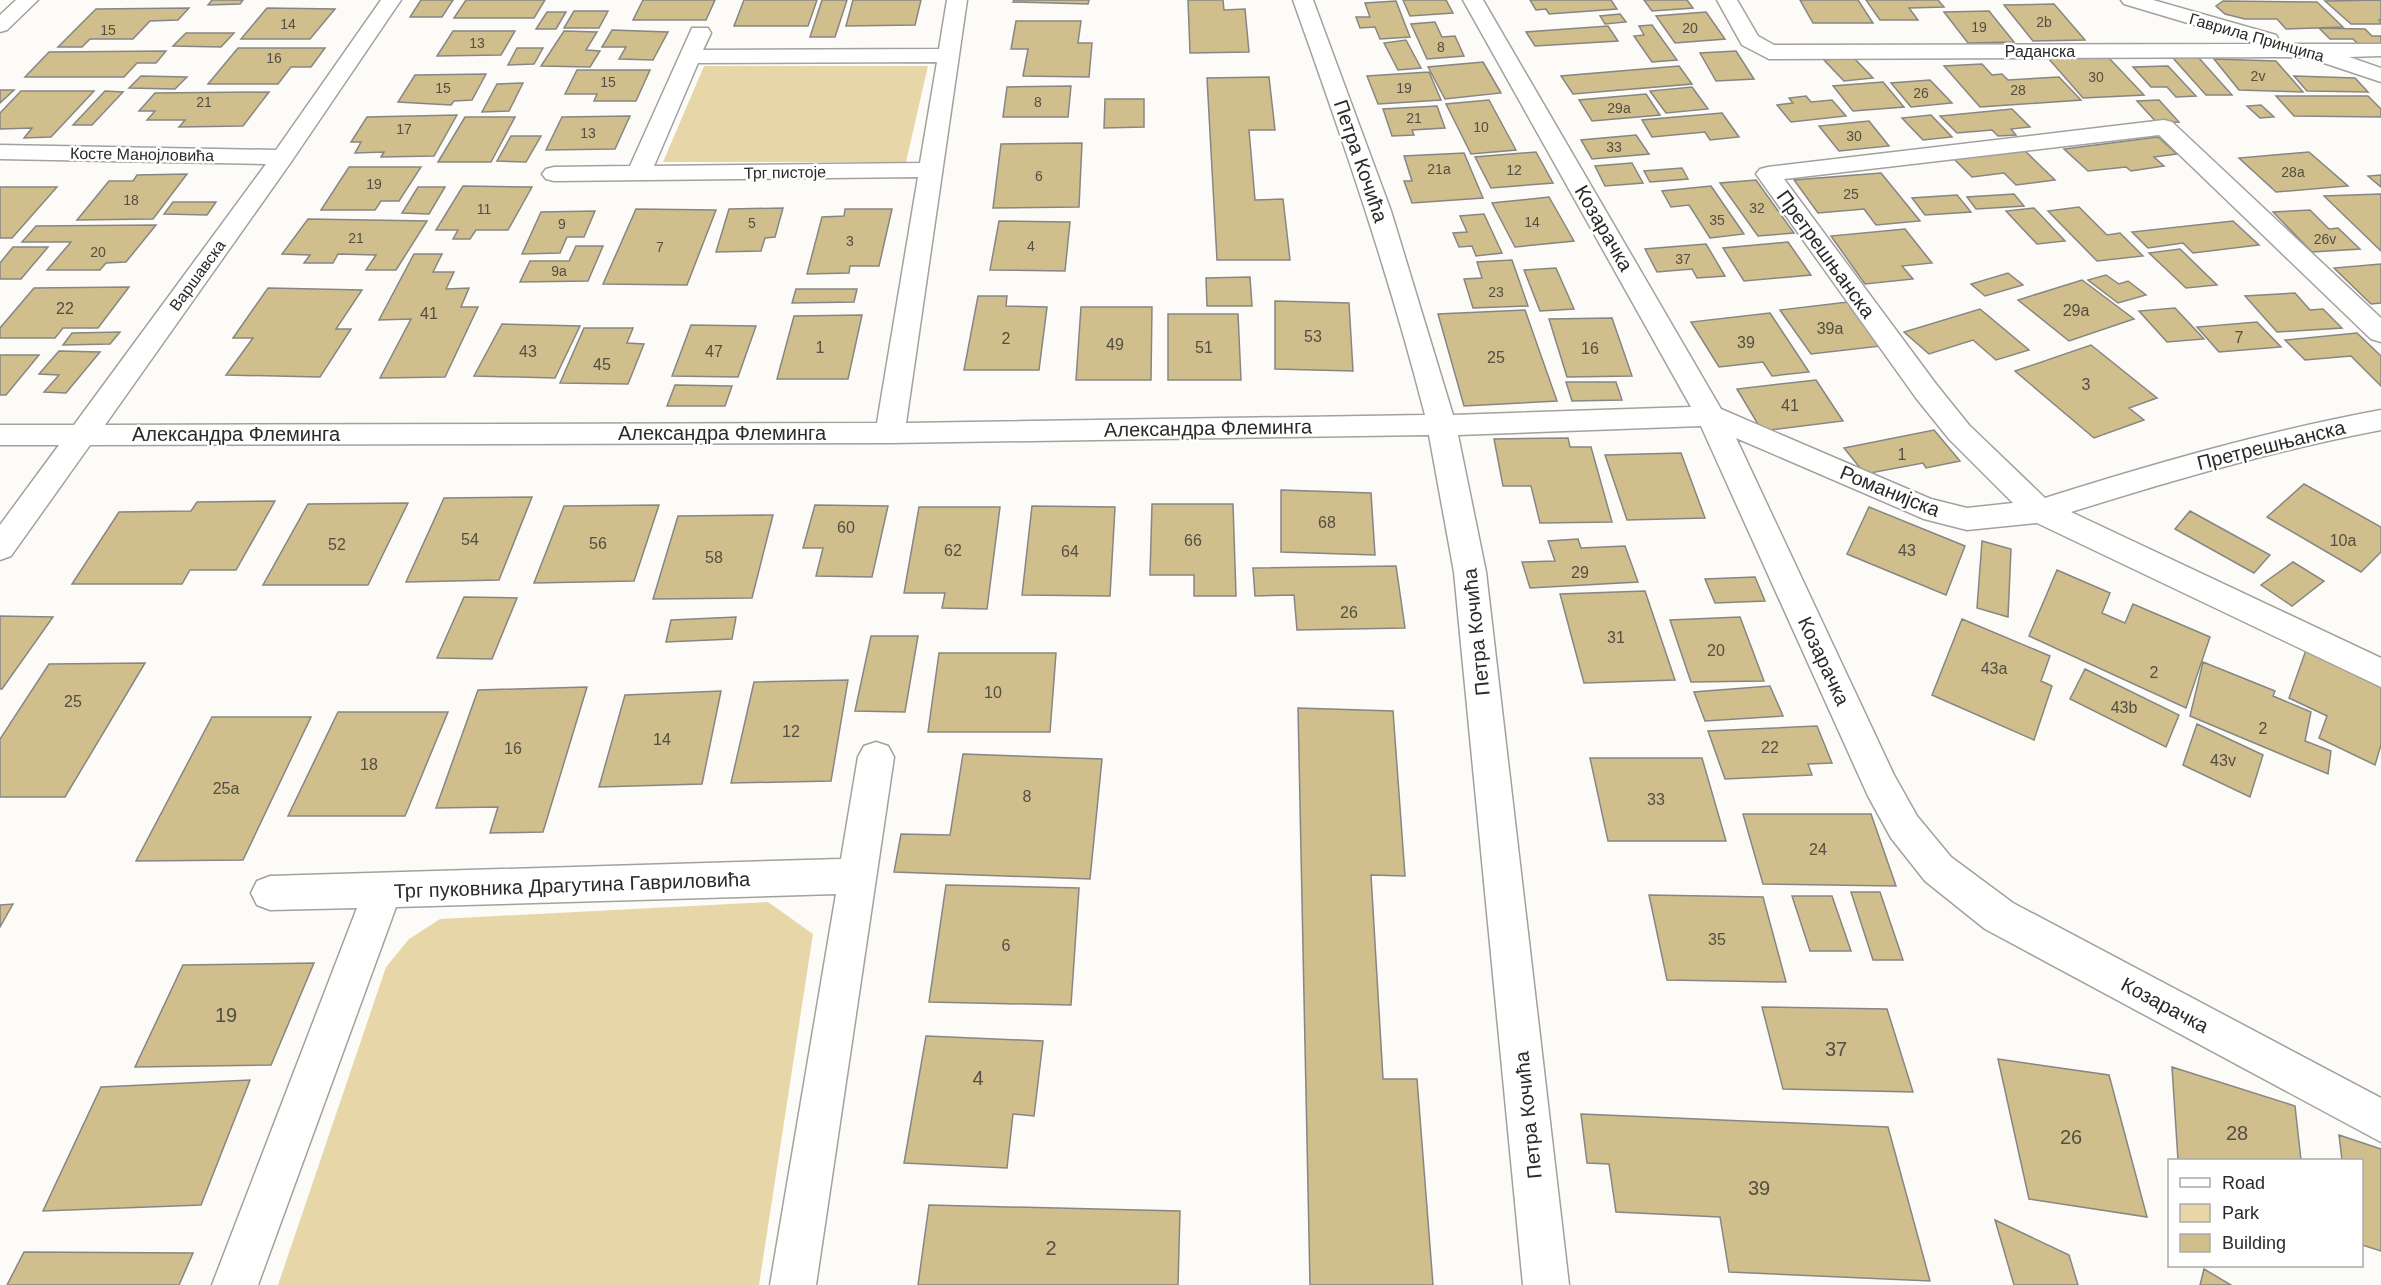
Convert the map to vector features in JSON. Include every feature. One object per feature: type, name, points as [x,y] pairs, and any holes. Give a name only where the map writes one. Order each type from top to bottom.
[{"type":"street","points":[[0,26],[28,0]]},
{"type":"street","name":"Варшавска","points":[[0,548],[283,157],[391,0]]},
{"type":"street","points":[[890,433],[957,0]]},
{"type":"street","name":"Петра Кочића","points":[[1303,0],[1394,257],[1443,425],[1459,495],[1470,572],[1546,1285]]},
{"type":"street","name":"Козарачка","points":[[1473,0],[1711,416],[1881,784],[1904,827],[1938,869],[1999,916],[2381,1121]]},
{"type":"street","name":"Раданска","points":[[1727,0],[1750,40],[1757,47],[1769,52],[2381,50]]},
{"type":"street","name":"Гаврила Принципа","points":[[2131,0],[2381,75]]},
{"type":"street","points":[[638,174],[700,33]]},
{"type":"street","points":[[689,57],[948,55]]},
{"type":"street","name":"Претрешњанска","points":[[2381,333],[2164,127],[1768,174],[1939,407],[1966,440],[2040,511],[2150,476],[2306,434],[2381,420]]},
{"type":"street","name":"Косте Манојловића","points":[[0,152],[283,157]]},
{"type":"street","name":"Трг пистоје","points":[[554,174],[932,170]]},
{"type":"street","name":"Романијска","points":[[1443,425],[1711,416],[1924,508],[1967,519],[2040,511]]},
{"type":"street","name":"Александра Флеминга","points":[[0,435],[890,433],[1443,425]]},
{"type":"street","points":[[2040,511],[2381,674]]},
{"type":"street","points":[[794,1285],[876,757]]},
{"type":"street","name":"Трг пуковника Драгутина Гавриловића","points":[[235,1285],[383,890],[858,876]]},
{"type":"street","points":[[270,893],[383,890]]},
{"type":"green space","points":[[704,66],[928,66],[906,162],[663,162]]},
{"type":"green space","points":[[768,902],[813,934],[759,1285],[278,1285],[386,967],[409,939],[440,919]]},
{"type":"building","points":[[212,0],[243,0],[240,4],[208,5]]},
{"type":"building","points":[[421,0],[453,0],[442,17],[410,17]]},
{"type":"building","points":[[466,0],[545,0],[534,18],[454,18]]},
{"type":"building","points":[[643,0],[715,0],[706,20],[633,20]]},
{"type":"building","points":[[744,0],[817,0],[808,26],[734,26]]},
{"type":"building","points":[[822,0],[847,0],[835,37],[810,37]]},
{"type":"building","points":[[853,0],[921,0],[915,25],[846,26]]},
{"type":"building","points":[[1014,0],[1089,0],[1088,4],[1013,2]]},
{"type":"building","points":[[1188,0],[1223,0],[1224,10],[1245,9],[1249,52],[1190,53]]},
{"type":"building","points":[[1403,0],[1446,0],[1453,13],[1410,16]]},
{"type":"building","points":[[1530,0],[1611,0],[1617,9],[1549,14],[1546,9],[1536,10]]},
{"type":"building","points":[[1644,0],[1687,0],[1693,8],[1652,11]]},
{"type":"building","points":[[1800,0],[1858,0],[1873,23],[1813,23]]},
{"type":"building","points":[[1866,0],[1938,0],[1944,7],[1909,8],[1918,20],[1880,20]]},
{"type":"building","points":[[2381,0],[2381,20],[2379,20],[2381,24],[2351,24],[2325,1]]},
{"type":"building","points":[[1396,1],[1410,37],[1380,39],[1375,27],[1360,28],[1356,17],[1370,17],[1365,3]]},
{"type":"building","points":[[2223,1],[2317,2],[2343,27],[2286,29],[2277,19],[2245,19],[2225,14],[2216,6]]},
{"type":"building","points":[[2054,4],[2085,40],[2033,41],[2004,5]]},
{"type":"building","points":[[189,8],[178,20],[150,21],[133,39],[90,39],[82,47],[58,47],[96,9]]},
{"type":"building","points":[[267,8],[335,9],[310,39],[241,39]]},
{"type":"building","points":[[574,11],[608,11],[599,28],[564,28]]},
{"type":"building","points":[[1989,11],[2014,42],[1968,43],[1944,12]]},
{"type":"building","points":[[547,12],[566,12],[556,29],[536,29]]},
{"type":"building","points":[[1706,12],[1725,39],[1675,43],[1656,16]]},
{"type":"building","points":[[1620,14],[1626,22],[1605,24],[1600,16]]},
{"type":"building","points":[[1016,21],[1081,21],[1078,43],[1092,43],[1089,77],[1023,76],[1028,49],[1011,49]]},
{"type":"building","points":[[1435,22],[1442,37],[1455,36],[1464,56],[1427,59],[1411,24]]},
{"type":"building","points":[[1652,25],[1677,60],[1652,62],[1634,36],[1644,35],[1639,26]]},
{"type":"building","points":[[1608,26],[1618,41],[1535,46],[1526,32]]},
{"type":"building","points":[[2319,28],[2365,29],[2372,36],[2381,36],[2381,44],[2358,44],[2353,39],[2330,39]]},
{"type":"building","points":[[612,30],[668,32],[653,60],[619,59],[626,47],[602,47]]},
{"type":"building","points":[[453,31],[515,31],[501,55],[437,56]]},
{"type":"building","points":[[564,31],[597,32],[586,50],[600,51],[590,67],[541,66]]},
{"type":"building","points":[[186,33],[234,33],[221,47],[173,46]]},
{"type":"building","points":[[1406,40],[1421,68],[1398,70],[1384,43]]},
{"type":"building","points":[[238,48],[325,48],[311,67],[291,67],[278,84],[208,84]]},
{"type":"building","points":[[517,48],[543,48],[534,64],[508,65]]},
{"type":"building","points":[[166,51],[156,63],[137,63],[124,77],[25,77],[49,52]]},
{"type":"building","points":[[1736,51],[1754,79],[1716,81],[1700,53]]},
{"type":"building","points":[[2107,56],[2144,95],[2083,98],[2048,58]]},
{"type":"building","points":[[1853,57],[1873,78],[1844,81],[1824,60]]},
{"type":"building","points":[[2172,57],[2198,57],[2232,95],[2206,95]]},
{"type":"building","points":[[2214,59],[2276,61],[2303,92],[2239,90]]},
{"type":"building","points":[[1483,62],[1501,93],[1445,99],[1428,67]]},
{"type":"building","points":[[1982,64],[1992,75],[2002,74],[2008,80],[2059,77],[2081,100],[1980,107],[1944,66]]},
{"type":"building","points":[[1679,66],[1692,84],[1573,94],[1561,76]]},
{"type":"building","points":[[2168,66],[2196,96],[2176,97],[2167,87],[2151,87],[2133,67]]},
{"type":"building","points":[[577,70],[650,70],[636,101],[594,101],[597,94],[565,94]]},
{"type":"building","points":[[1429,72],[1441,100],[1378,104],[1367,76]]},
{"type":"building","points":[[486,74],[472,100],[454,101],[451,105],[398,102],[415,75]]},
{"type":"building","points":[[141,76],[187,77],[175,89],[129,88]]},
{"type":"building","points":[[2294,76],[2355,78],[2368,92],[2307,91]]},
{"type":"building","points":[[1269,77],[1275,130],[1249,130],[1255,200],[1283,199],[1290,260],[1217,260],[1207,78]]},
{"type":"building","points":[[1930,80],[1952,103],[1911,107],[1891,83]]},
{"type":"building","points":[[1883,82],[1904,107],[1853,111],[1833,86]]},
{"type":"building","points":[[523,83],[509,111],[482,112],[497,84]]},
{"type":"building","points":[[1071,86],[1068,117],[1003,117],[1007,87]]},
{"type":"building","points":[[1692,87],[1708,109],[1666,113],[1650,91]]},
{"type":"building","points":[[0,90],[14,90],[0,103]]},
{"type":"building","points":[[21,91],[94,91],[51,137],[24,138],[32,128],[0,129],[0,113]]},
{"type":"building","points":[[105,91],[123,92],[92,125],[73,125]]},
{"type":"building","points":[[269,92],[243,126],[179,127],[185,120],[147,120],[155,111],[139,111],[155,93]]},
{"type":"building","points":[[1646,94],[1660,115],[1592,121],[1579,100]]},
{"type":"building","points":[[1806,96],[1811,102],[1832,100],[1846,116],[1791,122],[1777,105],[1793,103],[1789,98]]},
{"type":"building","points":[[2276,96],[2368,96],[2381,109],[2381,117],[2294,116]]},
{"type":"building","points":[[1105,99],[1144,99],[1144,127],[1104,128]]},
{"type":"building","points":[[1489,100],[1516,150],[1471,154],[1446,104]]},
{"type":"building","points":[[2159,100],[2179,122],[2157,123],[2137,101]]},
{"type":"building","points":[[2261,105],[2274,117],[2260,118],[2247,106]]},
{"type":"building","points":[[1437,106],[1445,128],[1412,130],[1414,135],[1392,136],[1383,109]]},
{"type":"building","points":[[2012,109],[2030,127],[2011,129],[2016,135],[1998,136],[1992,130],[1957,133],[1940,116]]},
{"type":"building","points":[[1722,113],[1739,137],[1710,140],[1705,132],[1652,137],[1642,120]]},
{"type":"building","points":[[457,115],[434,156],[381,157],[384,152],[355,153],[361,142],[351,142],[367,117]]},
{"type":"building","points":[[1931,115],[1952,137],[1923,140],[1902,118]]},
{"type":"building","points":[[630,116],[615,149],[546,150],[562,117]]},
{"type":"building","points":[[465,117],[515,117],[491,162],[438,162]]},
{"type":"building","points":[[1869,121],[1889,146],[1839,151],[1819,126]]},
{"type":"building","points":[[1636,135],[1649,154],[1592,159],[1581,140]]},
{"type":"building","points":[[511,136],[541,136],[526,162],[497,161]]},
{"type":"building","points":[[2158,137],[2177,154],[2154,157],[2164,166],[2131,171],[2126,167],[2088,171],[2064,149]]},
{"type":"building","points":[[1082,143],[1079,207],[993,208],[1001,144]]},
{"type":"building","points":[[2023,149],[2055,180],[2016,185],[2004,173],[1972,177],[1953,158]]},
{"type":"building","points":[[1536,152],[1553,183],[1491,188],[1475,157]]},
{"type":"building","points":[[2309,152],[2348,186],[2276,192],[2239,158]]},
{"type":"building","points":[[1464,153],[1483,198],[1412,203],[1404,181],[1412,181],[1404,156]]},
{"type":"building","points":[[1632,163],[1643,183],[1605,186],[1595,166]]},
{"type":"building","points":[[349,167],[421,167],[399,201],[381,201],[375,210],[321,210]]},
{"type":"building","points":[[1682,168],[1688,179],[1650,182],[1644,171]]},
{"type":"building","points":[[1881,173],[1920,221],[1876,225],[1864,209],[1818,213],[1794,180]]},
{"type":"building","points":[[187,174],[153,219],[77,220],[109,181],[133,181],[137,175]]},
{"type":"building","points":[[2381,175],[2381,187],[2368,176]]},
{"type":"building","points":[[1756,180],[1794,233],[1758,236],[1720,183]]},
{"type":"building","points":[[463,186],[532,187],[508,230],[476,230],[470,239],[453,239],[458,230],[436,230]]},
{"type":"building","points":[[1711,186],[1744,234],[1710,238],[1689,205],[1671,207],[1662,191]]},
{"type":"building","points":[[0,187],[57,187],[12,238],[0,238]]},
{"type":"building","points":[[418,187],[445,187],[429,214],[402,213]]},
{"type":"building","points":[[2014,194],[2024,206],[1976,209],[1967,197]]},
{"type":"building","points":[[2381,194],[2381,251],[2324,196]]},
{"type":"building","points":[[1957,195],[1971,212],[1925,215],[1912,198]]},
{"type":"building","points":[[1549,197],[1574,241],[1515,247],[1492,203]]},
{"type":"building","points":[[173,202],[216,202],[207,215],[164,214]]},
{"type":"building","points":[[2079,207],[2107,235],[2120,233],[2143,256],[2097,261],[2048,211]]},
{"type":"building","points":[[783,208],[775,237],[765,238],[761,251],[716,252],[729,209]]},
{"type":"building","points":[[2034,208],[2065,241],[2037,244],[2006,211]]},
{"type":"building","points":[[636,209],[716,210],[687,285],[603,284]]},
{"type":"building","points":[[845,209],[892,209],[879,266],[850,266],[849,273],[807,274],[822,217],[844,216]]},
{"type":"building","points":[[2310,210],[2329,229],[2338,228],[2360,249],[2312,252],[2273,212]]},
{"type":"building","points":[[595,211],[584,237],[567,237],[560,253],[522,254],[541,212]]},
{"type":"building","points":[[1484,214],[1502,253],[1476,256],[1472,246],[1459,247],[1453,233],[1467,232],[1460,216]]},
{"type":"building","points":[[308,219],[427,221],[396,270],[366,270],[376,255],[338,254],[333,263],[304,263],[310,255],[282,254]]},
{"type":"building","points":[[999,221],[1070,222],[1065,271],[990,270]]},
{"type":"building","points":[[2233,221],[2259,245],[2193,253],[2183,243],[2148,248],[2132,232]]},
{"type":"building","points":[[156,225],[126,262],[106,263],[100,270],[47,270],[71,242],[22,242],[36,226]]},
{"type":"building","points":[[1905,229],[1932,263],[1902,266],[1913,279],[1865,284],[1831,236]]},
{"type":"building","points":[[1788,242],[1811,275],[1744,281],[1723,248]]},
{"type":"building","points":[[1706,244],[1725,276],[1697,278],[1692,269],[1657,272],[1645,249]]},
{"type":"building","points":[[576,246],[603,246],[588,281],[520,282],[530,261],[569,261]]},
{"type":"building","points":[[13,247],[48,247],[21,279],[0,279],[0,263]]},
{"type":"building","points":[[2180,249],[2217,285],[2186,288],[2149,253]]},
{"type":"building","points":[[414,254],[442,254],[433,272],[454,272],[446,289],[469,288],[461,307],[478,307],[445,377],[380,378],[411,319],[379,320]]},
{"type":"building","points":[[1512,260],[1528,306],[1473,308],[1464,279],[1482,278],[1477,262]]},
{"type":"building","points":[[2381,264],[2381,303],[2371,304],[2334,268]]},
{"type":"building","points":[[1556,268],[1574,309],[1540,311],[1524,270]]},
{"type":"building","points":[[2008,273],[2023,285],[1985,296],[1971,284]]},
{"type":"building","points":[[2106,275],[2119,284],[2128,281],[2146,295],[2118,303],[2088,280]]},
{"type":"building","points":[[1250,277],[1252,306],[1207,306],[1206,278]]},
{"type":"building","points":[[2082,280],[2134,319],[2069,341],[2018,300]]},
{"type":"building","points":[[129,287],[98,328],[63,328],[55,338],[0,338],[0,328],[34,288]]},
{"type":"building","points":[[268,288],[362,290],[336,329],[351,329],[320,377],[226,375],[253,338],[233,338]]},
{"type":"building","points":[[796,289],[857,289],[854,302],[792,303]]},
{"type":"building","points":[[2295,293],[2310,310],[2323,309],[2342,328],[2277,332],[2245,296]]},
{"type":"building","points":[[978,296],[1007,296],[1006,306],[1047,307],[1039,370],[964,370]]},
{"type":"building","points":[[1275,301],[1349,303],[1353,371],[1275,369]]},
{"type":"building","points":[[1848,302],[1881,346],[1811,354],[1780,310]]},
{"type":"building","points":[[1081,307],[1152,307],[1151,380],[1076,380]]},
{"type":"building","points":[[2175,308],[2204,339],[2167,342],[2139,311]]},
{"type":"building","points":[[1980,309],[2029,350],[1996,360],[1973,340],[1929,354],[1904,332]]},
{"type":"building","points":[[1525,310],[1557,401],[1464,406],[1438,314]]},
{"type":"building","points":[[1770,313],[1809,372],[1772,376],[1763,362],[1719,367],[1691,322]]},
{"type":"building","points":[[1168,314],[1238,314],[1241,380],[1168,380]]},
{"type":"building","points":[[862,315],[848,379],[777,379],[794,316]]},
{"type":"building","points":[[1612,318],[1632,376],[1567,377],[1549,319]]},
{"type":"building","points":[[2257,322],[2281,347],[2219,352],[2197,327]]},
{"type":"building","points":[[502,324],[580,326],[555,378],[474,376]]},
{"type":"building","points":[[691,325],[756,326],[738,377],[672,376]]},
{"type":"building","points":[[584,328],[633,328],[627,343],[644,344],[628,384],[560,383]]},
{"type":"building","points":[[120,332],[110,344],[63,345],[72,333]]},
{"type":"building","points":[[2357,333],[2381,356],[2381,386],[2351,356],[2305,360],[2285,340]]},
{"type":"building","points":[[2091,345],[2157,398],[2129,408],[2144,420],[2094,438],[2015,371]]},
{"type":"building","points":[[59,351],[100,352],[66,393],[44,392],[59,375],[39,374]]},
{"type":"building","points":[[0,355],[39,355],[6,395],[0,395]]},
{"type":"building","points":[[1816,380],[1843,421],[1762,431],[1737,389]]},
{"type":"building","points":[[1566,382],[1616,382],[1622,400],[1572,401]]},
{"type":"building","points":[[675,385],[732,386],[725,406],[667,406]]},
{"type":"building","points":[[1934,430],[1960,461],[1926,468],[1923,463],[1865,474],[1844,448]]},
{"type":"building","points":[[1568,438],[1570,447],[1591,447],[1612,522],[1540,523],[1531,486],[1503,486],[1494,439]]},
{"type":"building","points":[[1681,453],[1705,518],[1627,520],[1605,455]]},
{"type":"building","points":[[2304,484],[2381,527],[2381,552],[2361,572],[2267,517]]},
{"type":"building","points":[[1281,490],[1371,493],[1375,555],[1281,552]]},
{"type":"building","points":[[532,497],[499,580],[406,582],[444,498]]},
{"type":"building","points":[[275,501],[236,570],[190,570],[182,584],[72,584],[119,512],[191,511],[197,502]]},
{"type":"building","points":[[408,503],[368,585],[263,585],[308,504]]},
{"type":"building","points":[[1152,504],[1233,504],[1236,596],[1194,596],[1194,575],[1150,575]]},
{"type":"building","points":[[659,505],[634,581],[534,583],[564,506]]},
{"type":"building","points":[[815,505],[888,506],[872,577],[816,576],[823,548],[803,548]]},
{"type":"building","points":[[1032,506],[1115,507],[1110,596],[1022,595]]},
{"type":"building","points":[[919,507],[1000,507],[987,609],[942,608],[945,593],[904,593]]},
{"type":"building","points":[[1869,507],[1965,546],[1946,595],[1847,554]]},
{"type":"building","points":[[2190,511],[2270,555],[2254,573],[2175,529]]},
{"type":"building","points":[[773,515],[752,598],[653,599],[678,516]]},
{"type":"building","points":[[1578,539],[1581,548],[1625,546],[1638,582],[1530,588],[1522,562],[1555,561],[1548,541]]},
{"type":"building","points":[[1982,541],[2011,549],[2008,617],[1977,608]]},
{"type":"building","points":[[2293,562],[2324,581],[2292,606],[2261,585]]},
{"type":"building","points":[[1396,566],[1405,628],[1297,630],[1294,595],[1255,596],[1253,568]]},
{"type":"building","points":[[2057,570],[2110,593],[2102,613],[2125,623],[2133,604],[2210,637],[2186,708],[2029,636]]},
{"type":"building","points":[[1755,577],[1765,601],[1715,603],[1705,579]]},
{"type":"building","points":[[1645,591],[1675,680],[1584,683],[1560,594]]},
{"type":"building","points":[[464,597],[517,598],[492,659],[437,658]]},
{"type":"building","points":[[0,616],[53,617],[2,689],[0,689]]},
{"type":"building","points":[[736,617],[732,639],[666,642],[671,620]]},
{"type":"building","points":[[1740,617],[1764,681],[1691,682],[1670,620]]},
{"type":"building","points":[[1962,619],[2050,656],[2041,681],[2052,686],[2034,740],[1932,695]]},
{"type":"building","points":[[871,636],[918,636],[905,712],[855,711]]},
{"type":"building","points":[[2306,650],[2381,684],[2381,745],[2375,765],[2319,738],[2327,716],[2289,698]]},
{"type":"building","points":[[939,653],[1056,653],[1050,732],[928,732]]},
{"type":"building","points":[[2203,662],[2275,691],[2273,696],[2311,712],[2305,741],[2331,751],[2328,774],[2190,716]]},
{"type":"building","points":[[145,663],[65,797],[0,797],[0,739],[49,664]]},
{"type":"building","points":[[2085,669],[2179,715],[2166,747],[2070,699]]},
{"type":"building","points":[[848,680],[831,781],[731,783],[754,682]]},
{"type":"building","points":[[1770,686],[1783,716],[1705,721],[1694,692]]},
{"type":"building","points":[[587,687],[543,832],[490,833],[498,807],[436,808],[478,690]]},
{"type":"building","points":[[721,691],[702,784],[599,787],[625,695]]},
{"type":"building","points":[[1298,708],[1393,711],[1405,876],[1371,875],[1383,1079],[1417,1079],[1433,1285],[1310,1285]]},
{"type":"building","points":[[338,712],[448,712],[405,816],[288,816]]},
{"type":"building","points":[[212,717],[311,717],[243,860],[136,861]]},
{"type":"building","points":[[2197,724],[2263,755],[2250,797],[2183,765]]},
{"type":"building","points":[[1817,726],[1832,763],[1808,764],[1812,775],[1725,779],[1708,731]]},
{"type":"building","points":[[963,754],[1102,759],[1090,879],[894,872],[901,834],[950,835]]},
{"type":"building","points":[[1590,758],[1702,758],[1726,841],[1608,841]]},
{"type":"building","points":[[1743,814],[1871,814],[1896,886],[1763,884]]},
{"type":"building","points":[[946,885],[1079,888],[1071,1005],[929,1002]]},
{"type":"building","points":[[1851,892],[1880,892],[1903,960],[1873,960]]},
{"type":"building","points":[[1649,895],[1763,897],[1786,982],[1667,980]]},
{"type":"building","points":[[1792,896],[1832,896],[1851,951],[1810,951]]},
{"type":"building","points":[[13,904],[0,927],[0,905]]},
{"type":"building","points":[[314,963],[271,1065],[135,1067],[183,965]]},
{"type":"building","points":[[1762,1007],[1887,1009],[1913,1092],[1783,1089]]},
{"type":"building","points":[[926,1036],[1043,1041],[1034,1116],[1013,1114],[1007,1168],[904,1163]]},
{"type":"building","points":[[1998,1059],[2109,1075],[2147,1217],[2029,1199]]},
{"type":"building","points":[[2172,1067],[2295,1106],[2301,1159],[2178,1159]]},
{"type":"building","points":[[250,1080],[201,1205],[43,1211],[101,1087]]},
{"type":"building","points":[[1581,1114],[1888,1127],[1930,1281],[1729,1272],[1720,1217],[1616,1212],[1609,1164],[1587,1163]]},
{"type":"building","points":[[2339,1135],[2381,1149],[2381,1251],[2363,1245],[2363,1159],[2342,1159]]},
{"type":"building","points":[[929,1205],[1180,1211],[1178,1285],[918,1285]]},
{"type":"building","points":[[1995,1220],[2069,1255],[2078,1285],[2014,1285]]},
{"type":"building","points":[[24,1252],[193,1253],[179,1285],[7,1285]]},
{"type":"building","points":[[2204,1269],[2231,1285],[2200,1285]]}]
